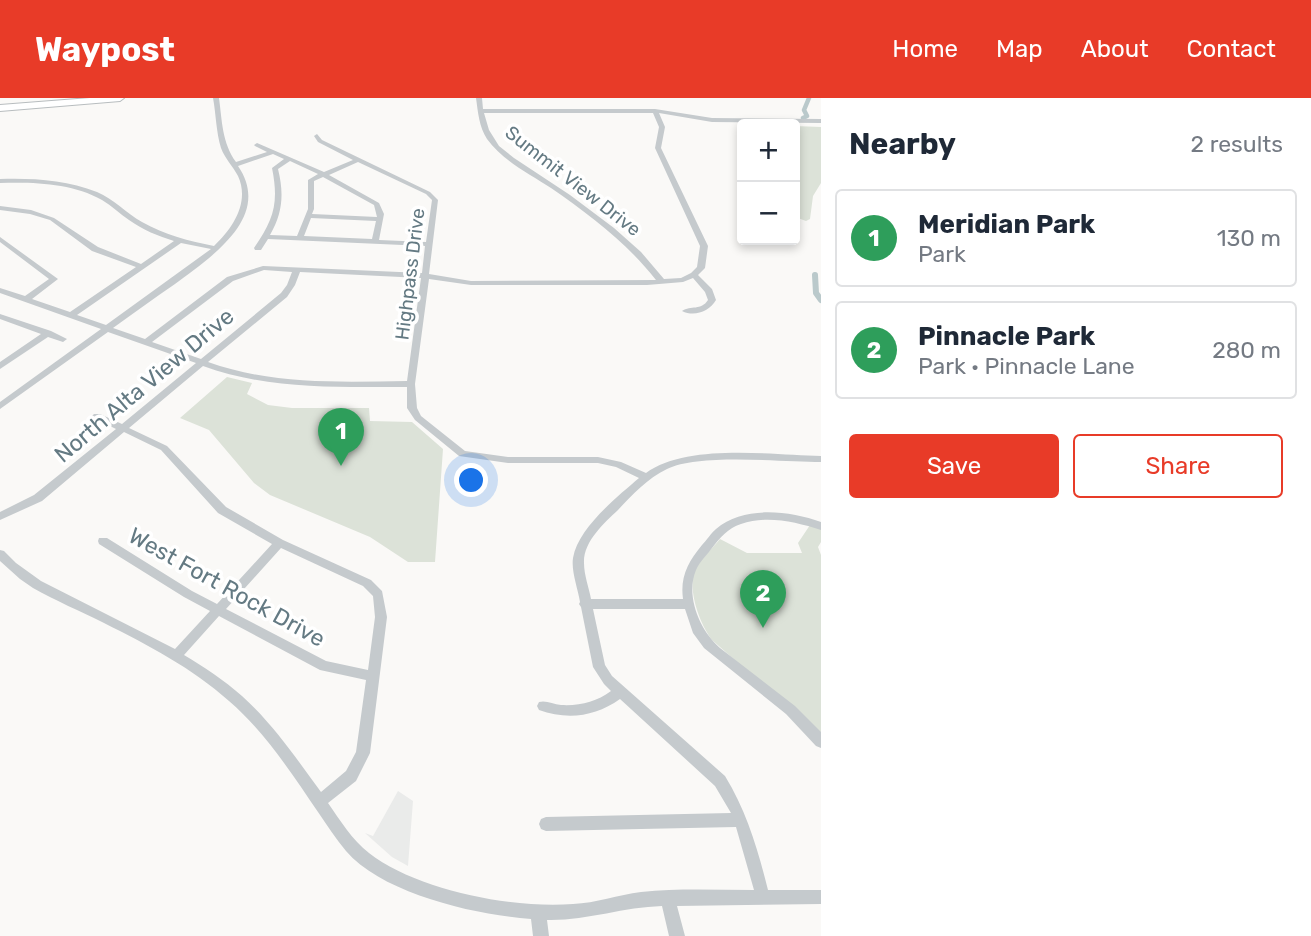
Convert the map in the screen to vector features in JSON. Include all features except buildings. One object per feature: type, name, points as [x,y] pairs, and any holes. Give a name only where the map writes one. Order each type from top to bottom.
[{"type":"highway","points":[[0,108],[120,98]]},
{"type":"street","points":[[0,406],[216,248],[234,227],[244,205],[245,186],[224,145],[216,98]]},
{"type":"street","name":"Summit View Drive","points":[[480,98],[481,111],[491,139],[502,151],[620,235],[643,257],[662,282]]},
{"type":"street","points":[[481,111],[655,111],[705,120],[821,121]]},
{"type":"street","points":[[147,342],[236,276],[263,268],[426,275],[471,283],[662,282],[694,275],[701,268],[704,246],[658,148],[662,127],[655,111]]},
{"type":"street","name":"Highpass Drive","points":[[317,136],[320,141],[434,198],[411,384]]},
{"type":"street","points":[[257,145],[323,174],[375,203],[381,210],[375,242]]},
{"type":"street","points":[[234,165],[272,152]]},
{"type":"street","points":[[258,248],[275,220],[281,201],[275,168],[289,159]]},
{"type":"street","points":[[299,239],[309,216],[311,181],[360,159]]},
{"type":"street","points":[[0,181],[60,184],[103,198],[142,226],[180,240],[216,248]]},
{"type":"street","points":[[103,198],[116,192]]},
{"type":"street","points":[[0,208],[32,212],[52,219],[95,249],[143,267]]},
{"type":"street","points":[[309,216],[380,219]]},
{"type":"street","points":[[266,237],[430,244]]},
{"type":"street","points":[[0,239],[54,279],[28,298]]},
{"type":"street","points":[[73,314],[180,240]]},
{"type":"street","name":"North Alta View Drive","points":[[0,516],[38,498],[124,428],[284,295],[298,269]]},
{"type":"street","points":[[686,311],[708,308],[712,300],[709,291],[694,275]]},
{"type":"street","points":[[1,292],[28,298],[228,372],[285,383],[411,384],[412,408],[418,418],[463,454],[481,458],[606,461],[646,477]]},
{"type":"street","points":[[2,318],[63,339]]},
{"type":"street","points":[[0,366],[48,333]]},
{"type":"street","points":[[97,416],[164,448],[222,510],[279,542],[367,583],[378,594],[381,617],[363,753],[351,776],[319,802]]},
{"type":"street","points":[[763,898],[741,820],[720,781],[608,680],[599,667],[578,571],[580,546],[593,528],[646,477],[678,461],[821,458]]},
{"type":"street","points":[[821,526],[802,520],[771,517],[752,518],[731,524],[723,529],[690,567],[686,582],[701,636],[804,722],[821,742]]},
{"type":"street","name":"West Fort Rock Drive","points":[[103,541],[188,594],[324,666],[373,676]]},
{"type":"street","points":[[175,657],[279,542]]},
{"type":"street","points":[[0,554],[20,575],[39,587],[106,619],[210,678],[251,712],[275,740],[354,849],[396,880],[431,891],[538,911],[574,912],[625,902],[668,899],[821,897]]},
{"type":"street","points":[[585,604],[690,604]]},
{"type":"street","points":[[543,706],[561,710],[596,708],[621,691]]},
{"type":"street","points":[[546,824],[741,820]]},
{"type":"street","points":[[668,899],[677,936]]},
{"type":"street","points":[[538,911],[541,936]]},
{"type":"shaded area","points":[[800,126],[821,127],[821,183],[813,196],[810,219],[800,219]]},
{"type":"shaded area","points":[[227,377],[252,383],[247,394],[268,405],[292,408],[369,408],[370,421],[412,422],[443,449],[435,562],[408,562],[370,537],[270,495],[254,483],[209,430],[180,418]]},
{"type":"shaded area","points":[[810,525],[821,529],[821,542],[818,547],[821,555],[821,736],[712,640],[699,616],[693,587],[697,566],[720,539],[747,553],[802,553],[798,543]]},
{"type":"shaded area","points":[[398,791],[413,801],[408,866],[392,857],[365,833],[373,836]]},
{"type":"waterway","points":[[803,118],[807,116],[804,110],[809,98]]},
{"type":"waterway","points":[[815,275],[816,293],[821,300]]},
{"type":"place","name":"Meridian Park","points":[[341,466]]},
{"type":"place","name":"Pinnacle Park","points":[[763,628]]}]
